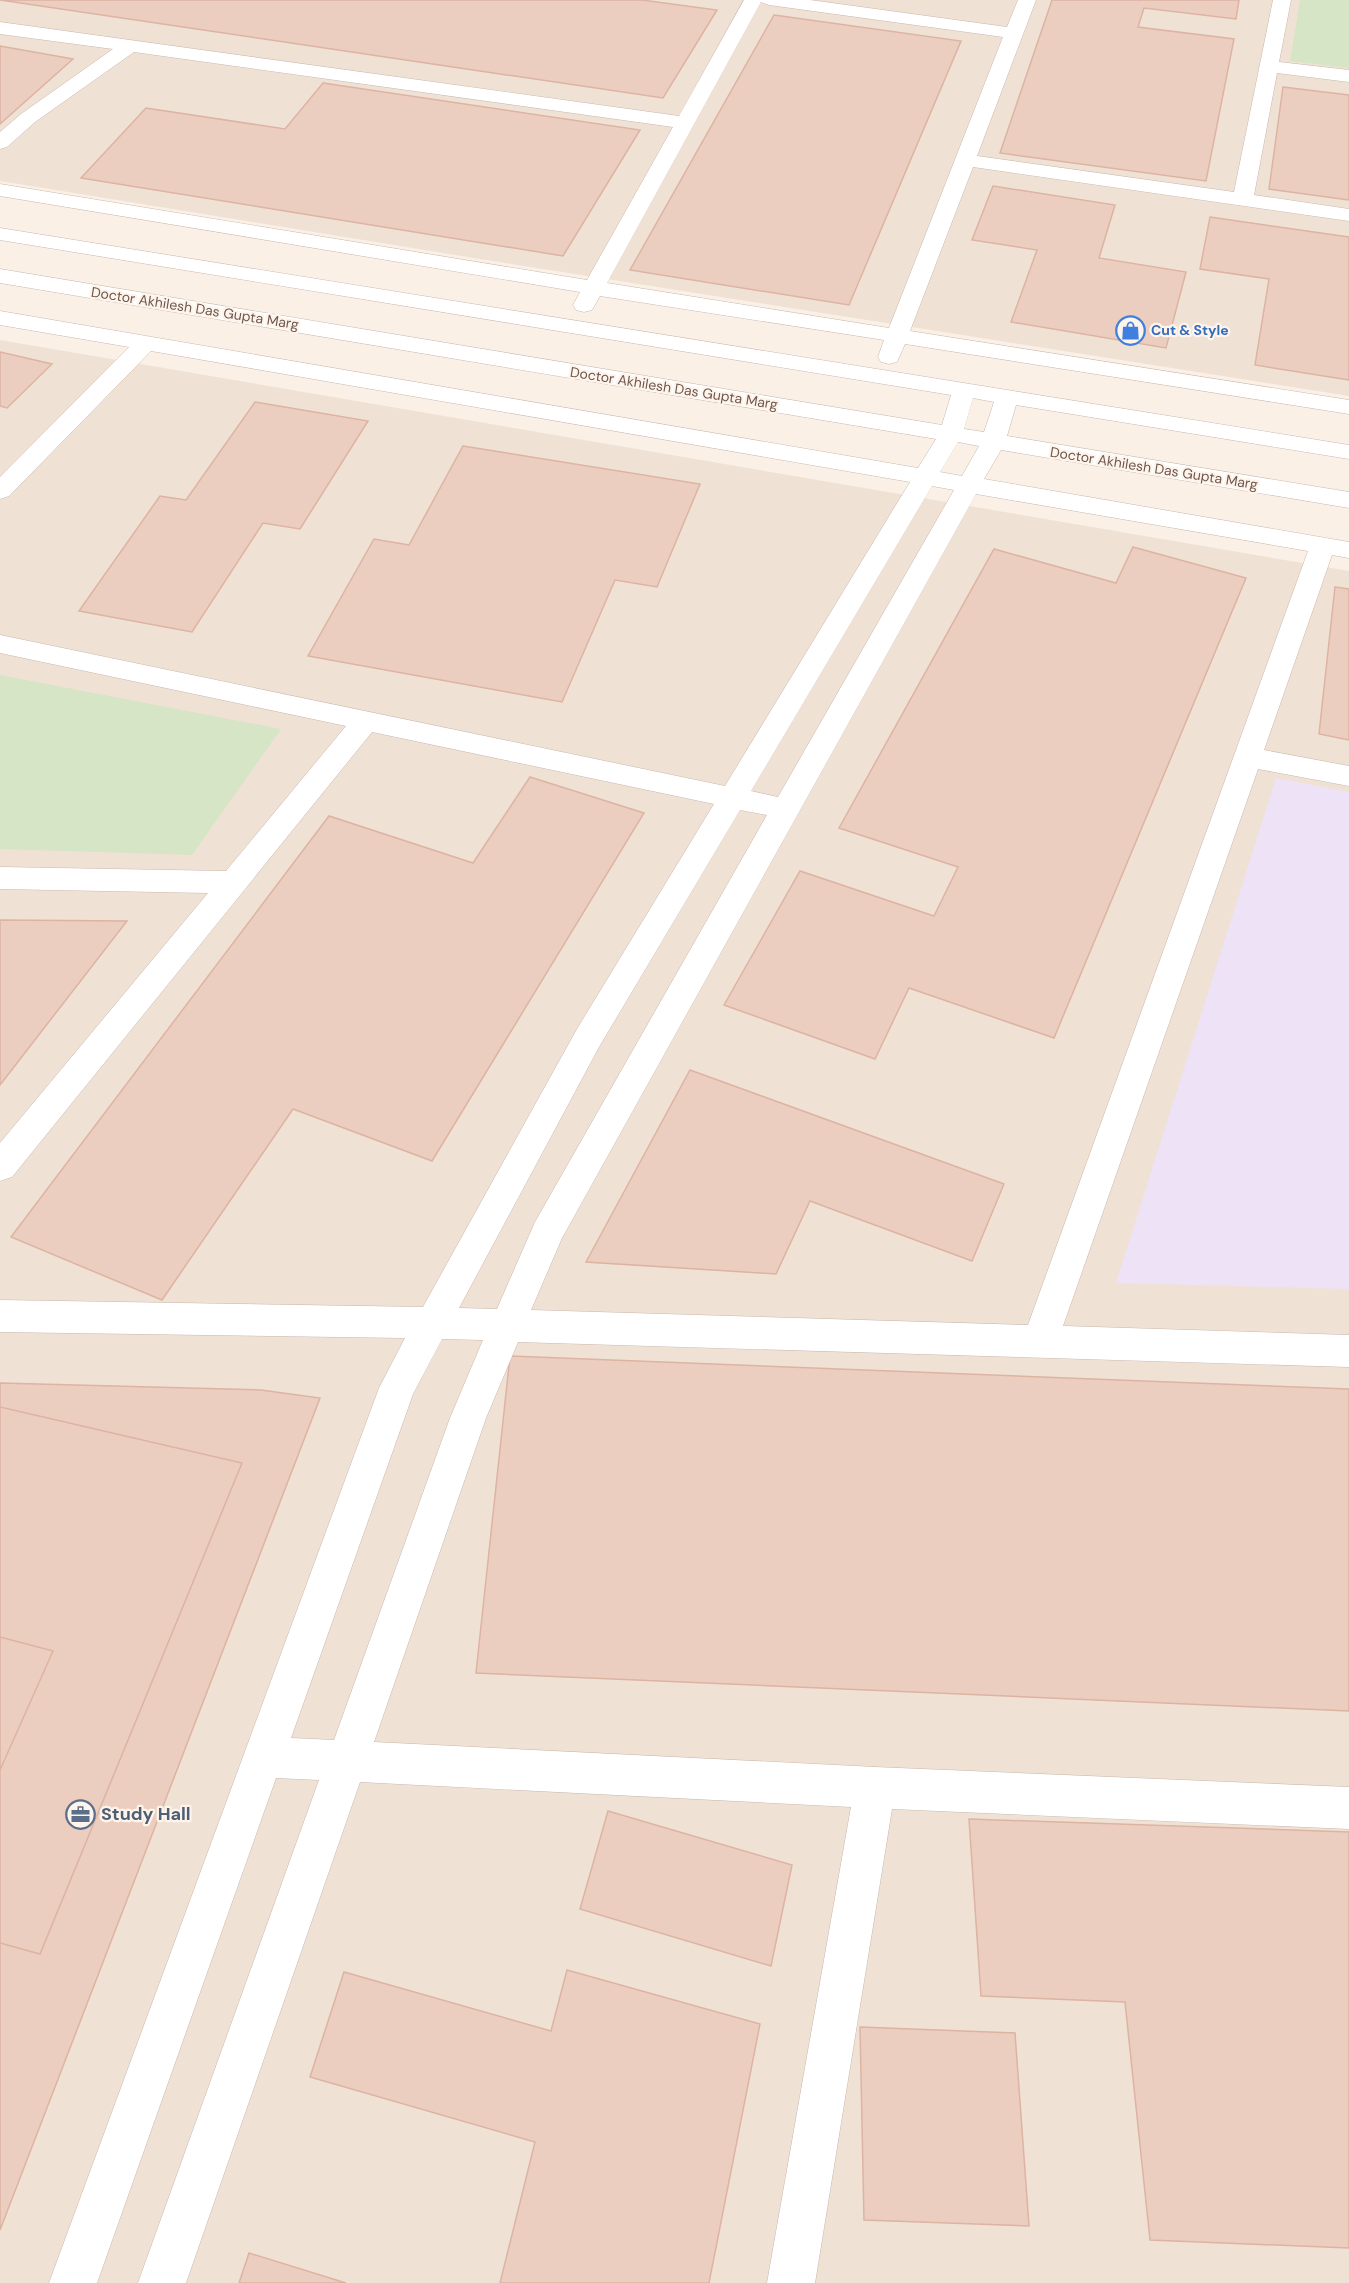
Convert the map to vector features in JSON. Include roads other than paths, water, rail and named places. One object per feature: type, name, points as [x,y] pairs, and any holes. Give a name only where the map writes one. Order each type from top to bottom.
[{"type":"street","points":[[571,327],[753,0]]},
{"type":"street","points":[[769,0],[1014,33]]},
{"type":"street","points":[[881,378],[1027,0]]},
{"type":"street","points":[[1243,200],[1282,0]]},
{"type":"street","points":[[0,28],[685,123]]},
{"type":"street","points":[[0,143],[28,118],[129,47]]},
{"type":"street","points":[[1268,66],[1349,76]]},
{"type":"street","points":[[965,160],[1349,215]]},
{"type":"street","points":[[0,190],[594,288],[1349,407]]},
{"type":"street","points":[[0,234],[1349,452]]},
{"type":"street","name":"Doctor Akhilesh Das Gupta Marg","points":[[0,276],[1349,500]]},
{"type":"street","points":[[0,318],[970,483],[1336,548],[1248,757],[1040,1341]]},
{"type":"street","points":[[0,491],[147,342]]},
{"type":"street","points":[[73,2283],[397,1388],[588,1038],[951,434],[964,391]]},
{"type":"street","points":[[162,2283],[468,1418],[547,1232],[993,442],[1007,398]]},
{"type":"street","points":[[0,644],[786,809]]},
{"type":"street","points":[[0,1167],[365,722]]},
{"type":"street","points":[[1248,757],[1349,776]]},
{"type":"street","points":[[0,878],[232,882]]},
{"type":"street","points":[[0,1316],[433,1323],[1349,1351]]},
{"type":"street","points":[[263,1757],[875,1788],[1349,1808]]},
{"type":"street","points":[[792,2283],[875,1788]]},
{"type":"place","name":"Cut & Style","points":[[1130,330]]},
{"type":"place","name":"Study Hall","points":[[80,1814]]}]
